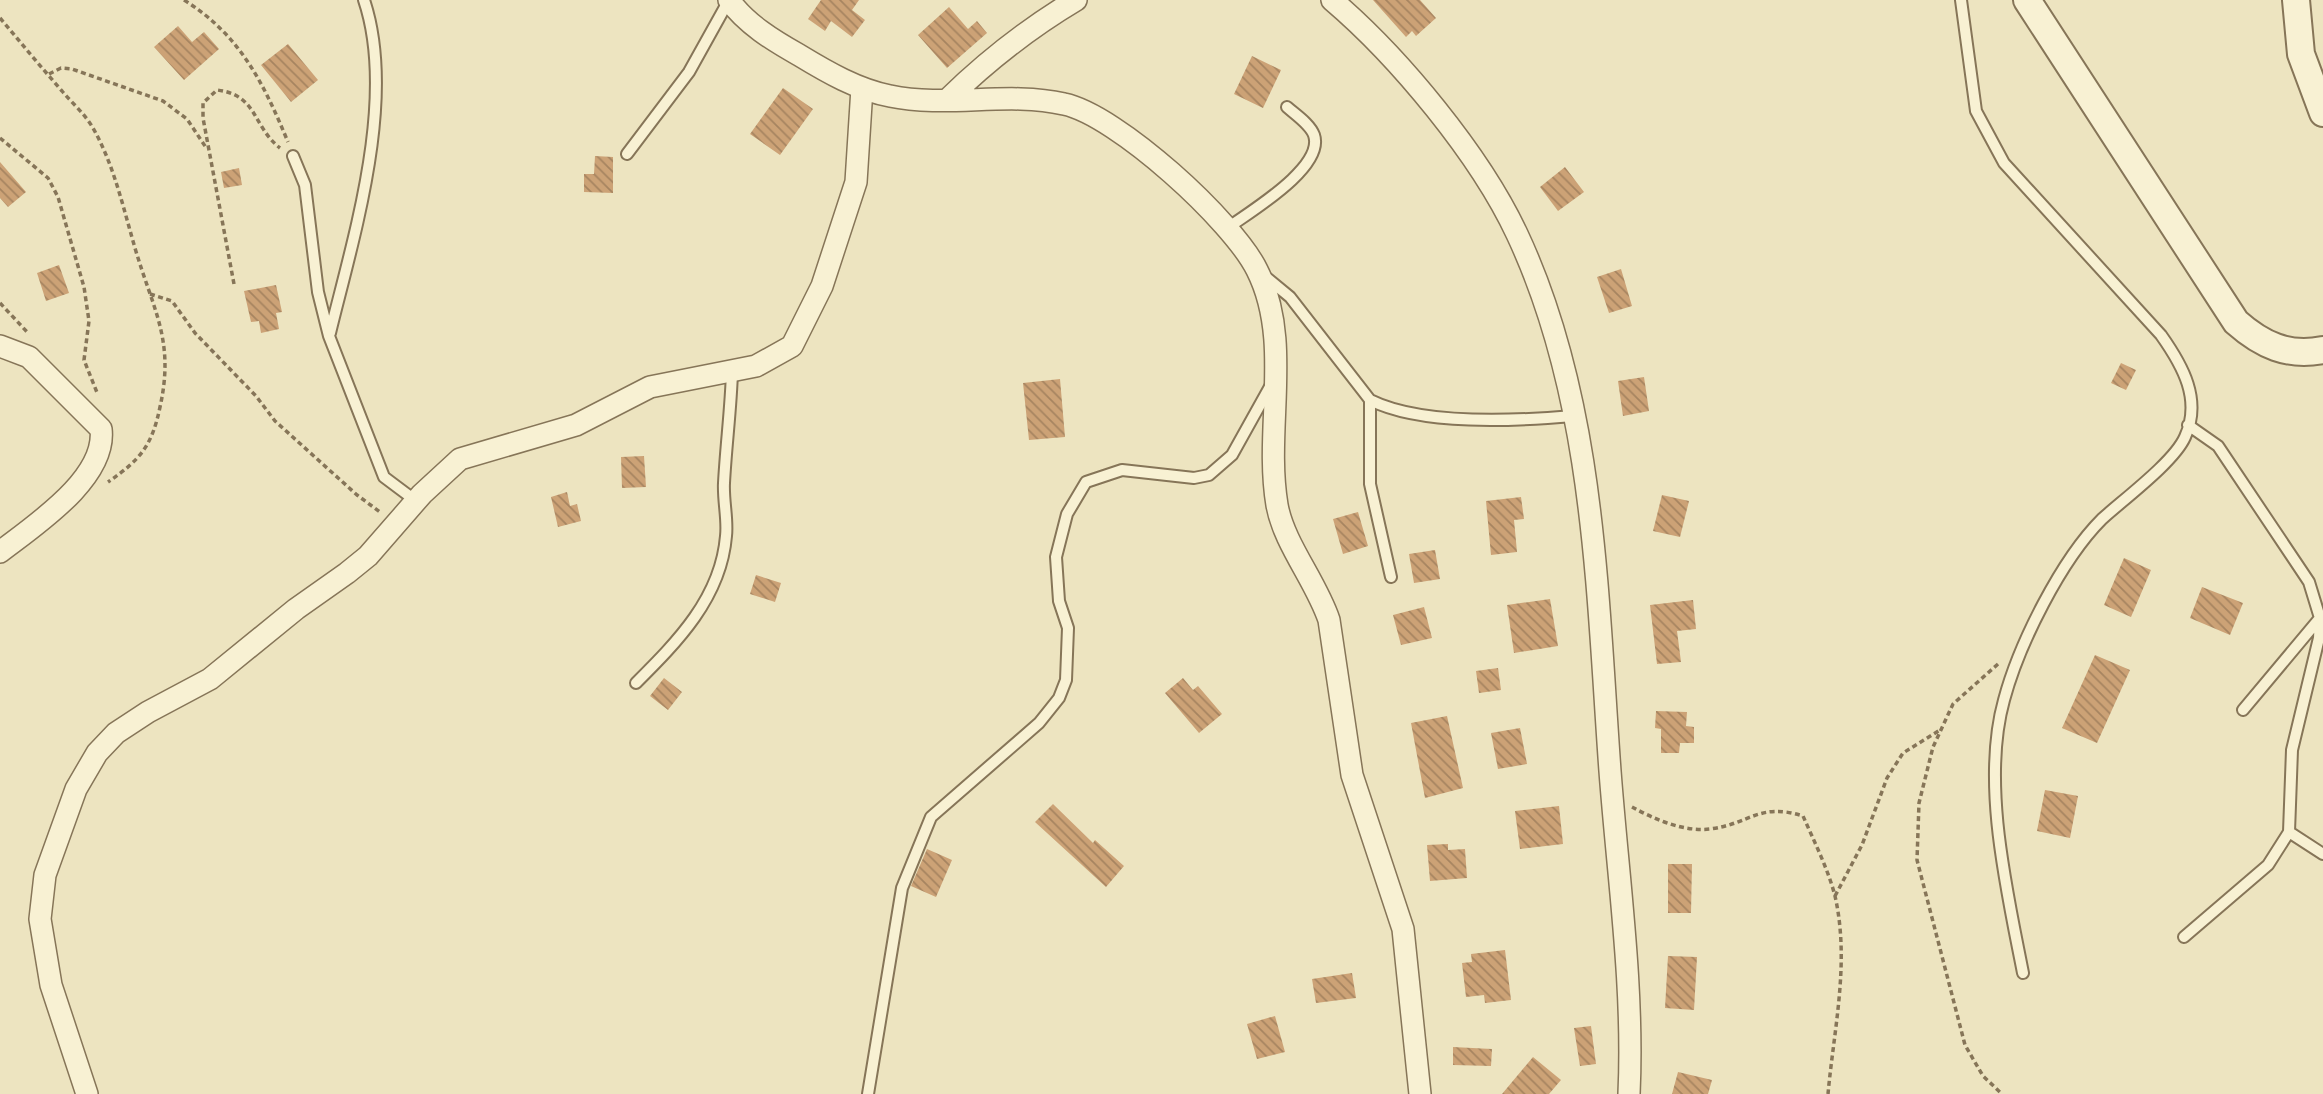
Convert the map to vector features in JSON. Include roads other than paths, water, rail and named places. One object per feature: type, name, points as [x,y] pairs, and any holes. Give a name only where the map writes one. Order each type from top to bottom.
[{"type":"street","points":[[729,0],[753,25],[785,47],[862,88],[890,96],[1036,100],[1083,109],[1121,132],[1229,228],[1258,270],[1272,312],[1275,380],[1272,432],[1277,506],[1290,542],[1321,597],[1329,620],[1352,775],[1404,929],[1420,1094]]},
{"type":"street","points":[[948,99],[983,65],[1048,16],[1076,0]]},
{"type":"street","points":[[1332,0],[1395,59],[1483,177],[1517,233],[1557,345],[1582,459],[1595,576],[1628,989],[1629,1094]]},
{"type":"street","points":[[2027,0],[2235,322],[2251,336],[2272,347],[2297,353],[2323,350]]},
{"type":"street","points":[[2296,0],[2301,54],[2323,113]]},
{"type":"street","points":[[87,1094],[51,985],[40,919],[45,875],[85,771],[116,733],[148,712],[188,693],[234,662],[296,609],[368,556],[416,501],[460,459],[576,425],[650,387],[756,366],[792,346],[804,327],[837,247],[856,182],[862,88]]},
{"type":"street","points":[[0,346],[29,356],[100,429],[103,444],[98,459],[73,492],[0,552]]},
{"type":"lane","points":[[329,337],[354,234],[378,91],[372,25],[364,0]]},
{"type":"lane","points":[[627,154],[689,72],[729,0]]},
{"type":"lane","points":[[1961,0],[1976,111],[1987,134],[2004,163],[2161,335],[2178,359],[2193,405],[2185,437],[2176,452],[2100,522],[2068,564],[2024,642],[2003,702],[1996,765],[1997,816],[2003,867],[2023,973]]},
{"type":"lane","points":[[1229,228],[1296,177],[1314,150],[1315,136],[1310,127],[1287,107]]},
{"type":"lane","points":[[293,156],[305,185],[318,292],[329,337],[384,477],[416,501]]},
{"type":"lane","points":[[1258,270],[1290,297],[1370,400],[1387,409],[1417,414],[1519,421],[1573,416]]},
{"type":"lane","points":[[636,683],[681,638],[699,613],[722,559],[727,534],[723,502],[732,371]]},
{"type":"lane","points":[[868,1094],[902,888],[922,835],[931,817],[1039,723],[1059,698],[1066,680],[1068,628],[1059,601],[1055,565],[1060,537],[1076,495],[1086,482],[1122,470],[1194,478],[1209,475],[1232,455],[1275,380]]},
{"type":"lane","points":[[1370,400],[1370,484],[1391,577]]},
{"type":"lane","points":[[2184,937],[2269,865],[2289,832],[2292,750],[2319,638],[2320,618],[2309,582],[2218,446],[2188,425]]},
{"type":"lane","points":[[2244,710],[2320,618]]},
{"type":"lane","points":[[2289,832],[2323,854]]}]
